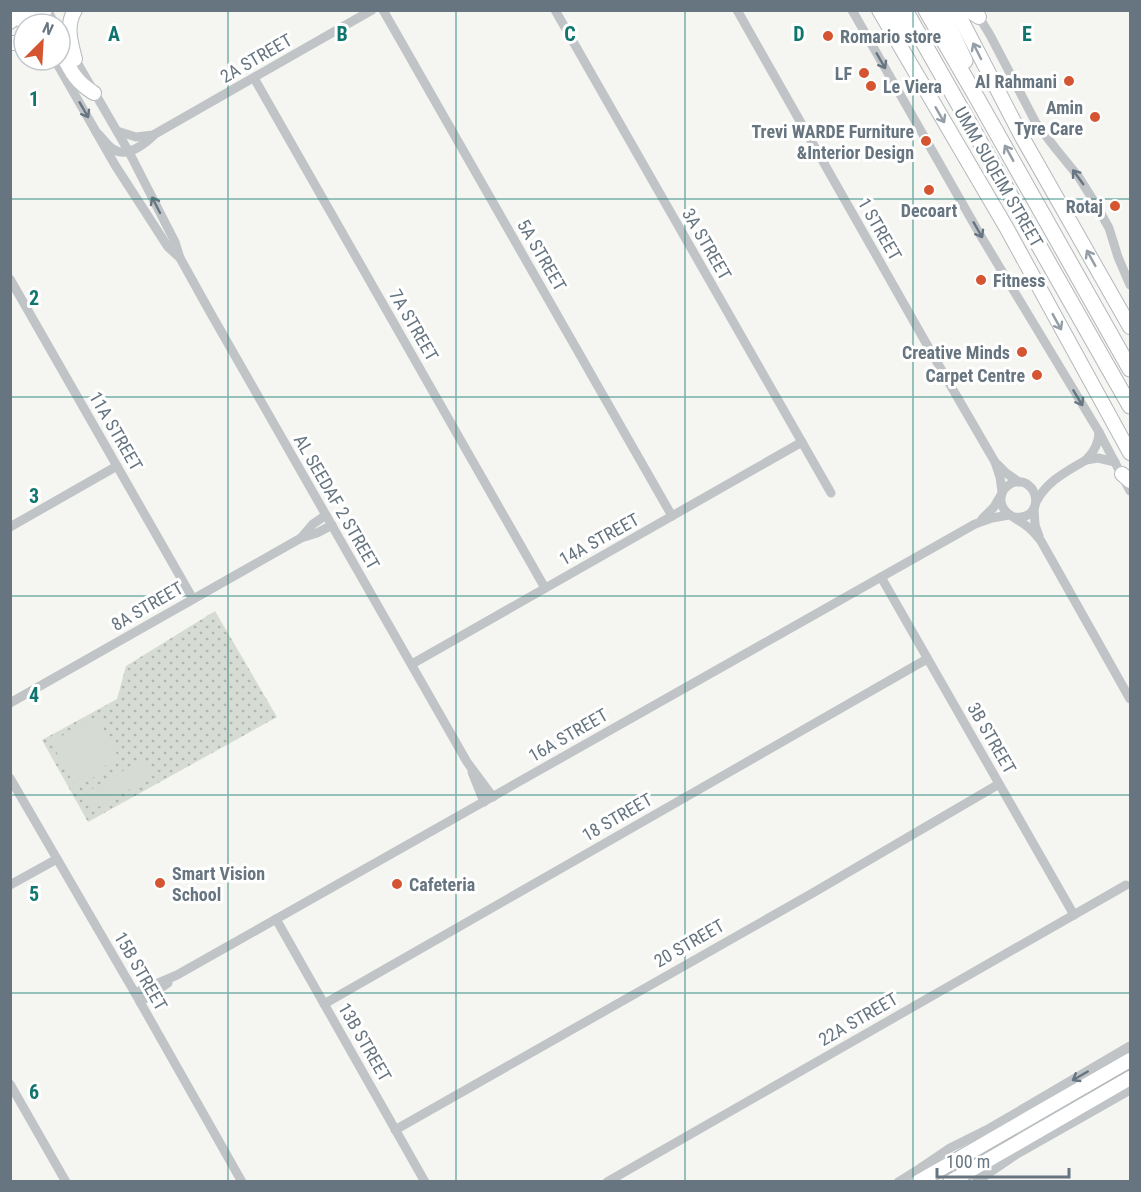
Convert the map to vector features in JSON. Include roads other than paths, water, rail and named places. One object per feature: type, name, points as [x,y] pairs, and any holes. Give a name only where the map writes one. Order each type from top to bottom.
[{"type":"main road","points":[[75,10],[69,34],[75,59]]},
{"type":"main road","points":[[879,10],[1006,227],[1131,453]]},
{"type":"main road","points":[[893,10],[910,37],[930,57]]},
{"type":"main road","name":"UMM SUQEIM STREET","points":[[905,10],[1131,406]]},
{"type":"main road","name":"UMM SUQEIM STREET","points":[[926,10],[1131,369]]},
{"type":"main road","points":[[941,10],[962,54],[977,98]]},
{"type":"main road","points":[[956,10],[1022,137],[1131,327]]},
{"type":"main road","points":[[72,72],[76,79],[94,93]]},
{"type":"main road","points":[[918,1182],[1131,1060]]},
{"type":"main road","points":[[950,1182],[1131,1078]]},
{"type":"street","name":"2A STREET","points":[[129,152],[146,143],[155,134],[372,10]]},
{"type":"street","name":"5A STREET","points":[[383,10],[672,516]]},
{"type":"street","name":"3A STREET","points":[[555,10],[831,493]]},
{"type":"street","name":"1 STREET","points":[[737,10],[995,462],[1002,494]]},
{"type":"street","points":[[852,10],[982,238],[1123,472],[1131,491]]},
{"type":"street","points":[[974,13],[1036,123],[1078,176],[1095,203],[1109,228],[1118,257],[1131,285]]},
{"type":"street","name":"AL SEEDAF 2 STREET","points":[[72,54],[129,152],[175,242],[180,258],[488,799]]},
{"type":"street","name":"AL SEEDAF 2 STREET","points":[[62,72],[115,165],[165,242],[180,258]]},
{"type":"street","name":"7A STREET","points":[[254,78],[545,588]]},
{"type":"street","name":"2A STREET","points":[[117,130],[136,137],[155,134]]},
{"type":"street","points":[[96,132],[114,150],[129,152]]},
{"type":"street","name":"11A STREET","points":[[10,279],[192,599]]},
{"type":"street","points":[[1086,460],[1096,446],[1099,432]]},
{"type":"street","name":"14A STREET","points":[[412,664],[802,442]]},
{"type":"street","points":[[1011,516],[1018,518],[1028,515],[1042,491],[1055,478],[1086,460],[1098,458],[1123,472]]},
{"type":"street","name":"1 STREET","points":[[995,462],[1006,473],[1022,483]]},
{"type":"street","points":[[10,527],[117,466]]},
{"type":"street","points":[[1041,541],[1029,527],[1011,516],[1002,507],[1002,494],[1009,485],[1055,478]]},
{"type":"street","points":[[1022,483],[1034,490],[1035,525],[1041,541],[1131,699]]},
{"type":"street","name":"16A STREET","points":[[138,998],[975,524],[990,512],[1002,494]]},
{"type":"street","name":"8A STREET","points":[[301,538],[313,524],[326,515]]},
{"type":"street","name":"16A STREET","points":[[975,524],[998,516],[1011,516]]},
{"type":"street","name":"8A STREET","points":[[10,703],[301,538],[332,525]]},
{"type":"street","name":"3B STREET","points":[[881,577],[1074,915]]},
{"type":"street","name":"18 STREET","points":[[324,1004],[927,659]]},
{"type":"street","name":"15B STREET","points":[[10,778],[242,1182]]},
{"type":"street","name":"20 STREET","points":[[395,1130],[811,894],[999,784]]},
{"type":"street","points":[[10,885],[57,859]]},
{"type":"street","name":"22A STREET","points":[[607,1182],[1125,885]]},
{"type":"street","name":"13B STREET","points":[[276,919],[425,1182]]},
{"type":"street","points":[[898,1182],[950,1148],[990,1128],[1131,1046]]},
{"type":"street","points":[[10,1084],[66,1182]]},
{"type":"street","points":[[976,1182],[1017,1154],[1131,1090]]},
{"type":"place","name":"Romario store","points":[[828,36]]},
{"type":"place","name":"LF","points":[[864,73]]},
{"type":"place","name":"Al Rahmani","points":[[1069,81]]},
{"type":"place","name":"Le Viera","points":[[871,86]]},
{"type":"place","name":"Amin Tyre Care","points":[[1095,117]]},
{"type":"place","name":"Trevi WARDE Furniture &Interior Design","points":[[926,141]]},
{"type":"place","name":"Decoart","points":[[929,190]]},
{"type":"place","name":"Rotaj","points":[[1115,206]]},
{"type":"place","name":"Fitness","points":[[981,280]]},
{"type":"place","name":"Creative Minds","points":[[1022,352]]},
{"type":"place","name":"Carpet Centre","points":[[1037,375]]},
{"type":"place","name":"Smart Vision School","points":[[160,883]]},
{"type":"place","name":"Cafeteria","points":[[397,884]]}]
